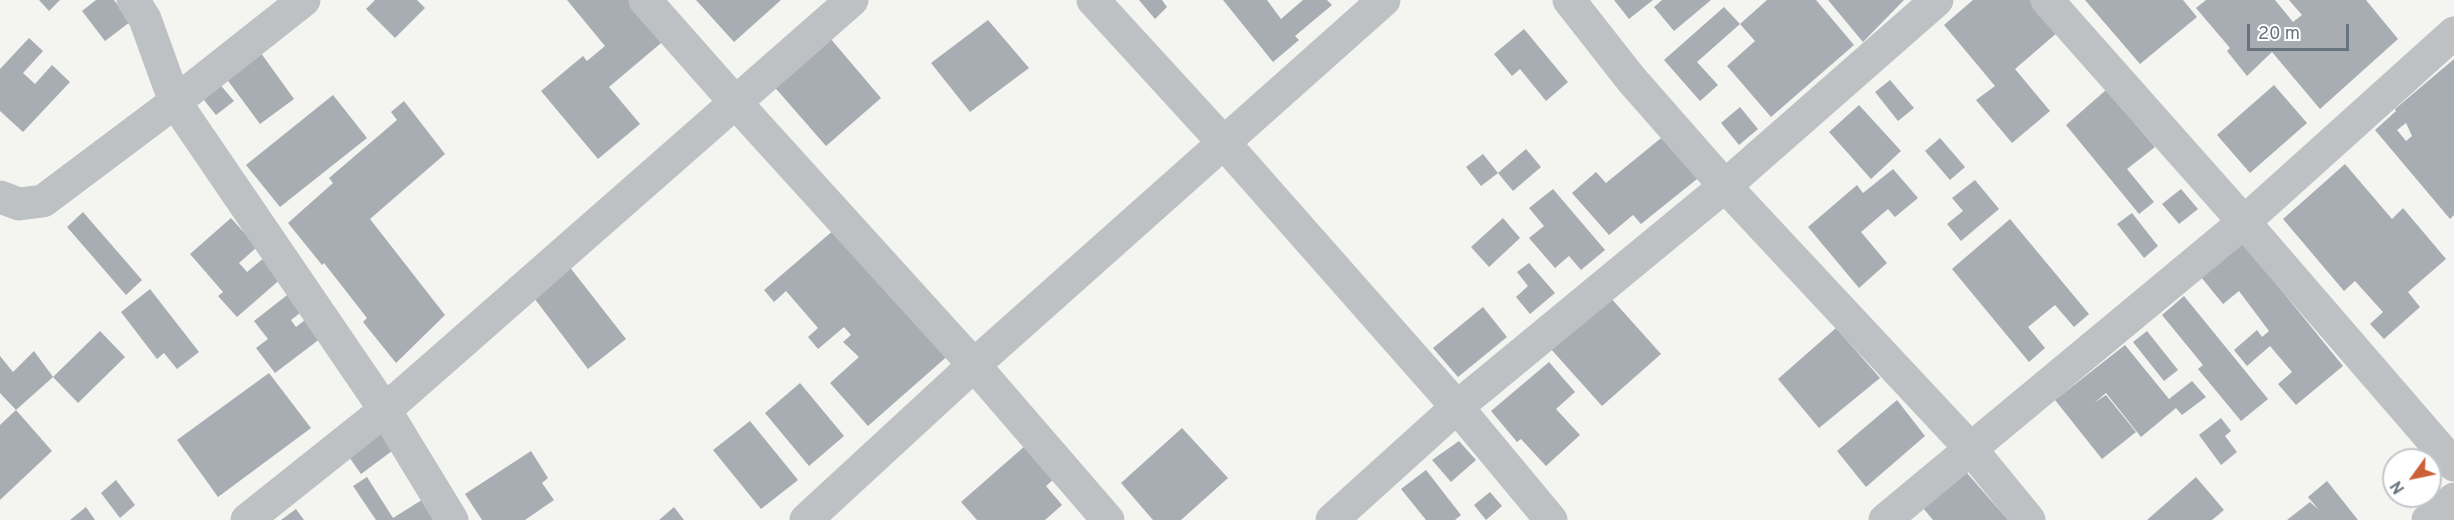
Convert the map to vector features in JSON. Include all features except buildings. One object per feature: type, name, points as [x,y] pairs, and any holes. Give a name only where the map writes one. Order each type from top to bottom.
[{"type":"street","points":[[133,0],[145,19],[175,102],[385,410],[452,520]]},
{"type":"street","points":[[0,197],[19,204],[43,201],[175,102],[304,0]]},
{"type":"street","points":[[645,0],[974,365],[1108,520]]},
{"type":"street","points":[[247,520],[385,410],[852,0]]},
{"type":"street","points":[[1094,0],[1224,143],[1457,407],[1551,520]]},
{"type":"street","points":[[806,520],[974,365],[1384,0]]},
{"type":"street","points":[[1569,0],[1631,79],[1725,186],[1970,448],[2029,520]]},
{"type":"street","points":[[1332,520],[1457,407],[1725,186],[1936,0]]},
{"type":"street","points":[[2047,0],[2244,222],[2454,465]]},
{"type":"street","points":[[1885,520],[2244,222],[2454,33]]},
{"type":"street","points":[[2428,520],[2454,499]]}]
